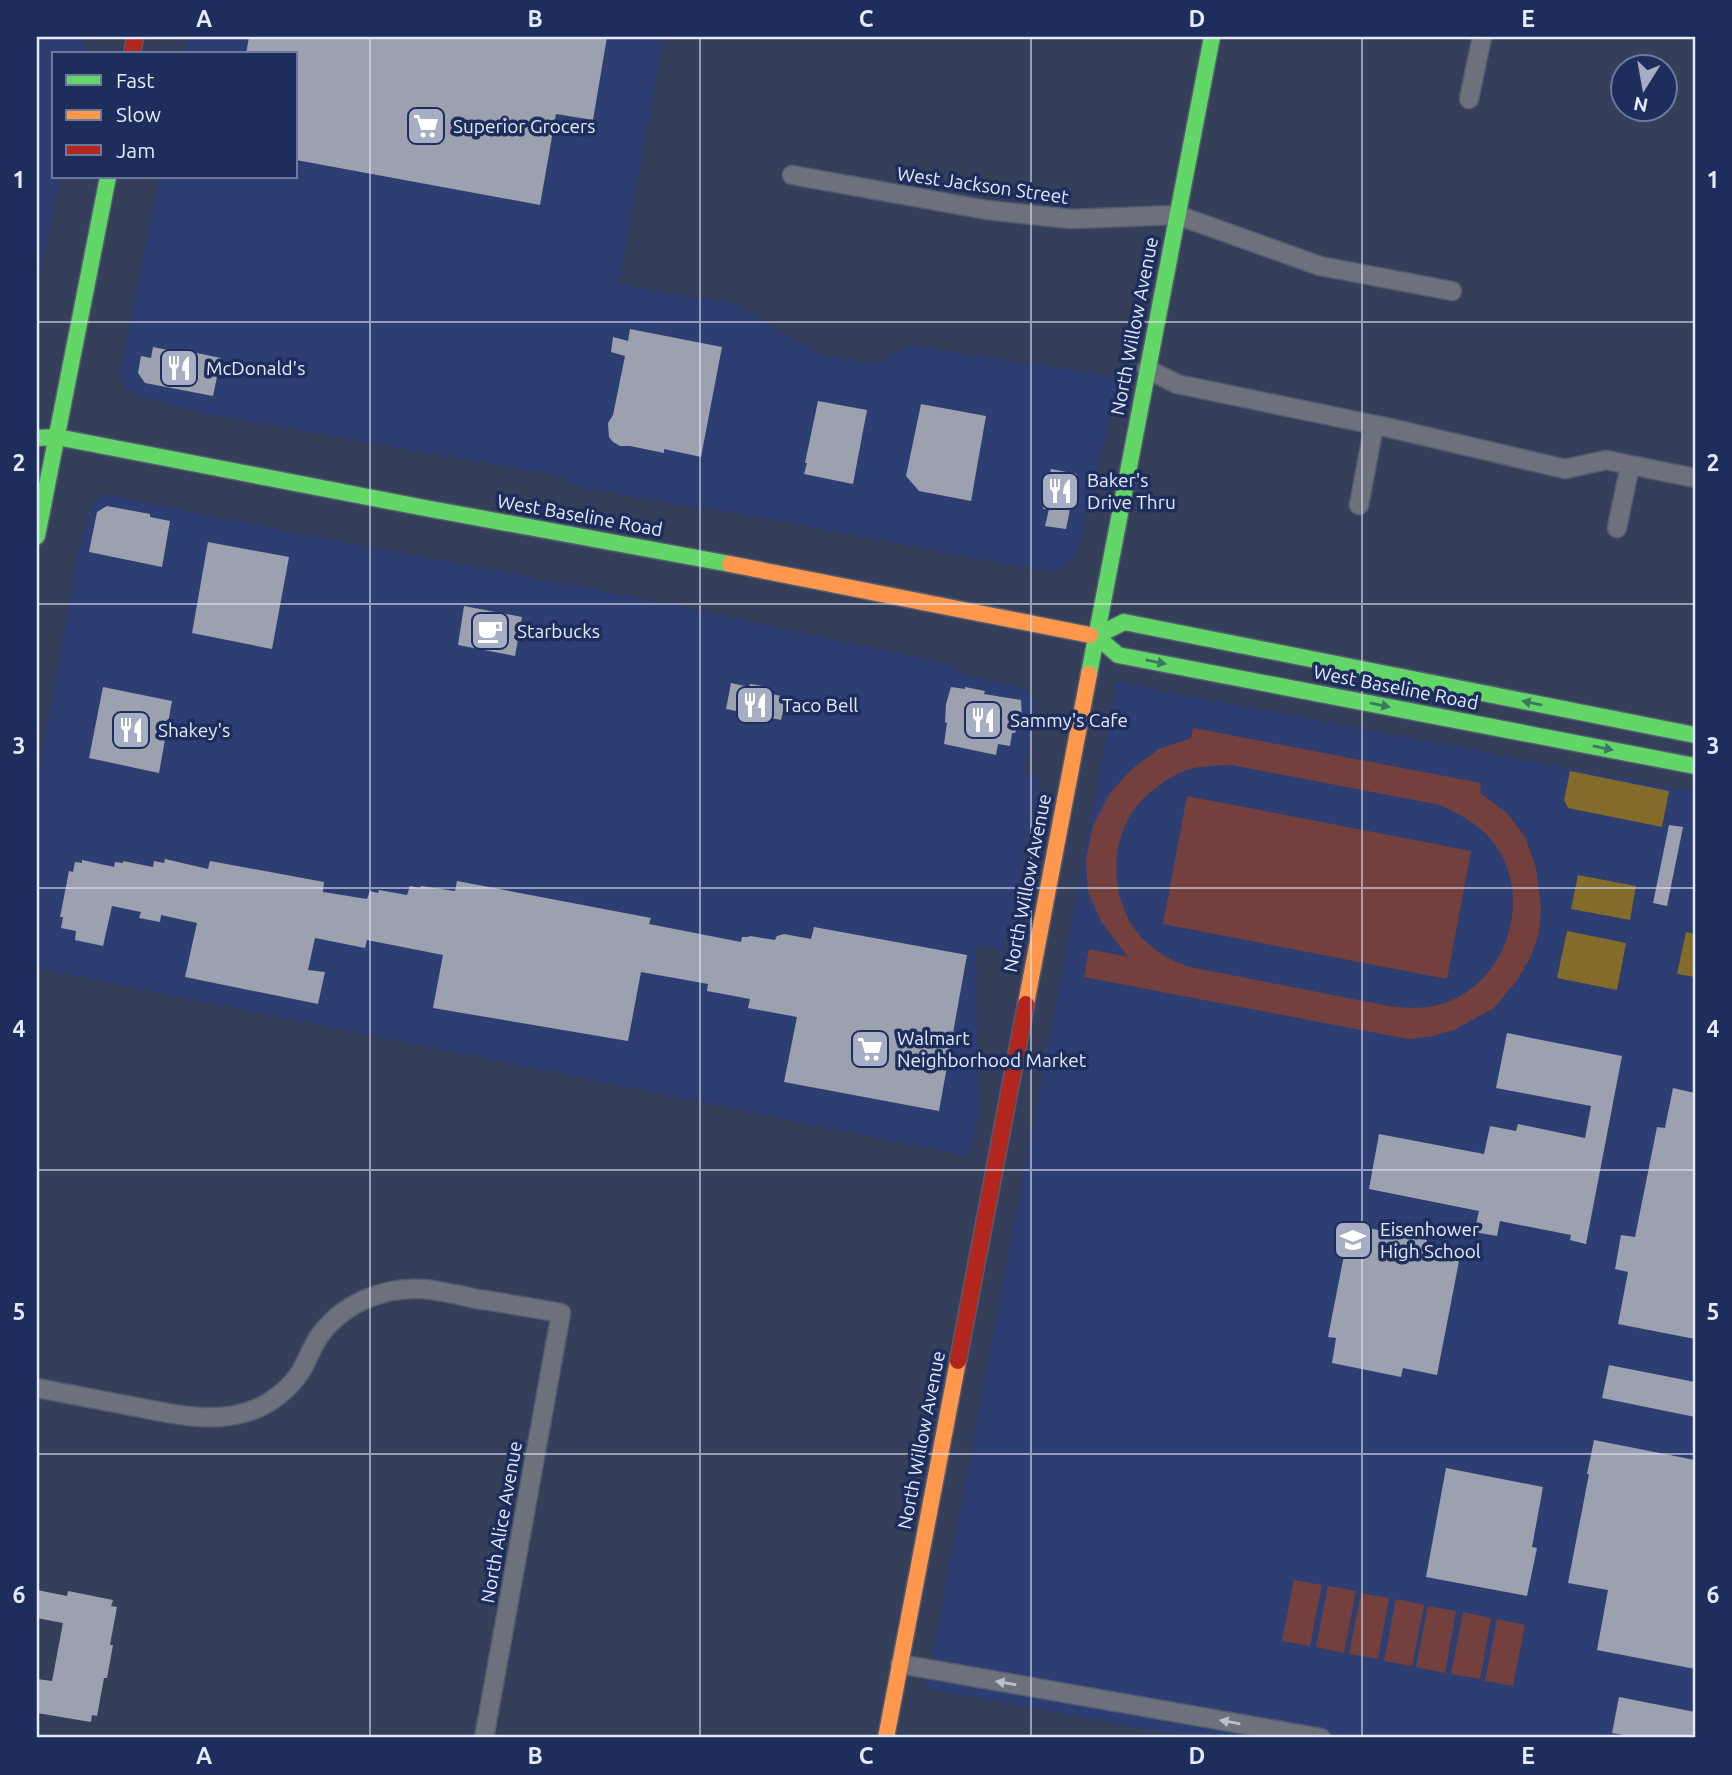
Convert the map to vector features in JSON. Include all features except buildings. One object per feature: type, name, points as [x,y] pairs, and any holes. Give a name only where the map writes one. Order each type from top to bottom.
[{"type":"main road","name":"North Willow Avenue","points":[[886,1738],[1212,37]]},
{"type":"main road","points":[[37,536],[108,178]]},
{"type":"main road","points":[[37,423],[57,437]]},
{"type":"main road","points":[[37,438],[57,437]]},
{"type":"main road","name":"West Baseline Road","points":[[57,437],[711,560],[1096,636],[1118,655],[1695,766]]},
{"type":"main road","name":"West Baseline Road","points":[[1096,636],[1124,622],[1695,735]]},
{"type":"street","points":[[1469,99],[1482,37]]},
{"type":"street","name":"West Jackson Street","points":[[792,175],[986,210],[1047,217],[1071,219],[1177,215],[1320,266],[1452,291]]},
{"type":"street","points":[[1147,369],[1177,384],[1374,425],[1565,469],[1606,460],[1695,478]]},
{"type":"street","points":[[1359,505],[1374,425]]},
{"type":"street","points":[[1617,528],[1630,465]]},
{"type":"street","name":"North Alice Avenue","points":[[37,1388],[193,1417],[232,1416],[265,1405],[286,1390],[301,1371],[327,1327],[341,1313],[357,1303],[382,1293],[425,1289],[561,1313],[484,1738]]},
{"type":"street","points":[[900,1664],[1321,1738]]},
{"type":"shaded area","points":[[37,37],[86,37],[83,52],[52,52],[52,178],[60,178],[37,292]]},
{"type":"shaded area","points":[[187,37],[664,37],[619,284],[735,304],[821,355],[876,364],[910,345],[1120,377],[1076,556],[1055,573],[753,516],[583,489],[560,476],[207,414],[138,396],[126,388],[119,377],[159,178],[298,178],[298,52],[184,52]]},
{"type":"shaded area","points":[[104,494],[601,590],[959,666],[958,673],[1024,688],[1037,701],[1024,772],[1040,778],[1004,950],[976,946],[979,1116],[968,1156],[37,968],[37,783],[80,540],[93,505]]},
{"type":"shaded area","name":"Eisenhower High School","points":[[1117,682],[1695,792],[1695,1738],[1193,1738],[926,1688]]},
{"type":"shaded area","points":[[1193,728],[1481,783],[1480,793],[1507,813],[1525,837],[1536,868],[1541,907],[1539,933],[1531,956],[1518,979],[1494,1008],[1454,1030],[1408,1039],[1084,977],[1089,949],[1128,957],[1101,921],[1088,892],[1086,860],[1093,826],[1110,793],[1132,769],[1159,749],[1191,738]],"holes":[[[1232,765],[1440,805],[1473,823],[1489,837],[1504,859],[1511,883],[1513,908],[1509,933],[1499,956],[1484,977],[1465,993],[1442,1004],[1412,1008],[1394,1007],[1190,967],[1168,958],[1148,944],[1129,920],[1123,906],[1117,877],[1118,846],[1122,832],[1128,819],[1150,792],[1185,770]]]},
{"type":"shaded area","points":[[1570,771],[1669,791],[1662,827],[1568,808],[1564,800]]},
{"type":"shaded area","points":[[1187,796],[1471,851],[1447,979],[1163,924]]},
{"type":"shaded area","points":[[1578,875],[1636,886],[1630,920],[1571,909]]},
{"type":"shaded area","points":[[1567,931],[1626,943],[1617,990],[1557,978]]},
{"type":"shaded area","points":[[1686,932],[1695,934],[1695,977],[1677,974]]},
{"type":"shaded area","points":[[1294,1580],[1322,1585],[1310,1646],[1282,1641]]},
{"type":"shaded area","points":[[1328,1586],[1356,1591],[1344,1653],[1316,1647]]},
{"type":"shaded area","points":[[1361,1593],[1389,1598],[1378,1659],[1349,1654]]},
{"type":"shaded area","points":[[1396,1599],[1424,1605],[1412,1666],[1384,1661]]},
{"type":"shaded area","points":[[1428,1606],[1456,1611],[1445,1673],[1416,1667]]},
{"type":"shaded area","points":[[1463,1612],[1491,1618],[1480,1679],[1451,1674]]},
{"type":"shaded area","points":[[1497,1619],[1525,1625],[1513,1686],[1485,1681]]},
{"type":"traffic: fast","points":[[1089,674],[1212,37]]},
{"type":"traffic: fast","points":[[37,536],[108,178]]},
{"type":"traffic: fast","points":[[37,438],[57,437],[730,564]]},
{"type":"traffic: fast","points":[[1096,636],[1124,622],[1695,735]]},
{"type":"traffic: fast","points":[[1090,635],[1096,636],[1118,655],[1695,766]]},
{"type":"traffic: slow","points":[[730,564],[1090,635]]},
{"type":"traffic: slow","points":[[1026,1004],[1089,674]]},
{"type":"traffic: slow","points":[[886,1738],[958,1361]]},
{"type":"traffic: jam","points":[[132,52],[135,37]]},
{"type":"traffic: jam","points":[[958,1361],[1026,1004]]},
{"type":"place","name":"Superior Grocers","points":[[426,126]]},
{"type":"place","name":"McDonald's","points":[[179,368]]},
{"type":"place","name":"Baker's Drive Thru","points":[[1060,491]]},
{"type":"place","name":"Starbucks","points":[[490,631]]},
{"type":"place","name":"Taco Bell","points":[[755,705]]},
{"type":"place","name":"Sammy's Cafe","points":[[983,720]]},
{"type":"place","name":"Shakey's","points":[[131,730]]},
{"type":"place","name":"Walmart Neighborhood Market","points":[[870,1049]]},
{"type":"place","name":"Eisenhower High School","points":[[1353,1240]]}]
